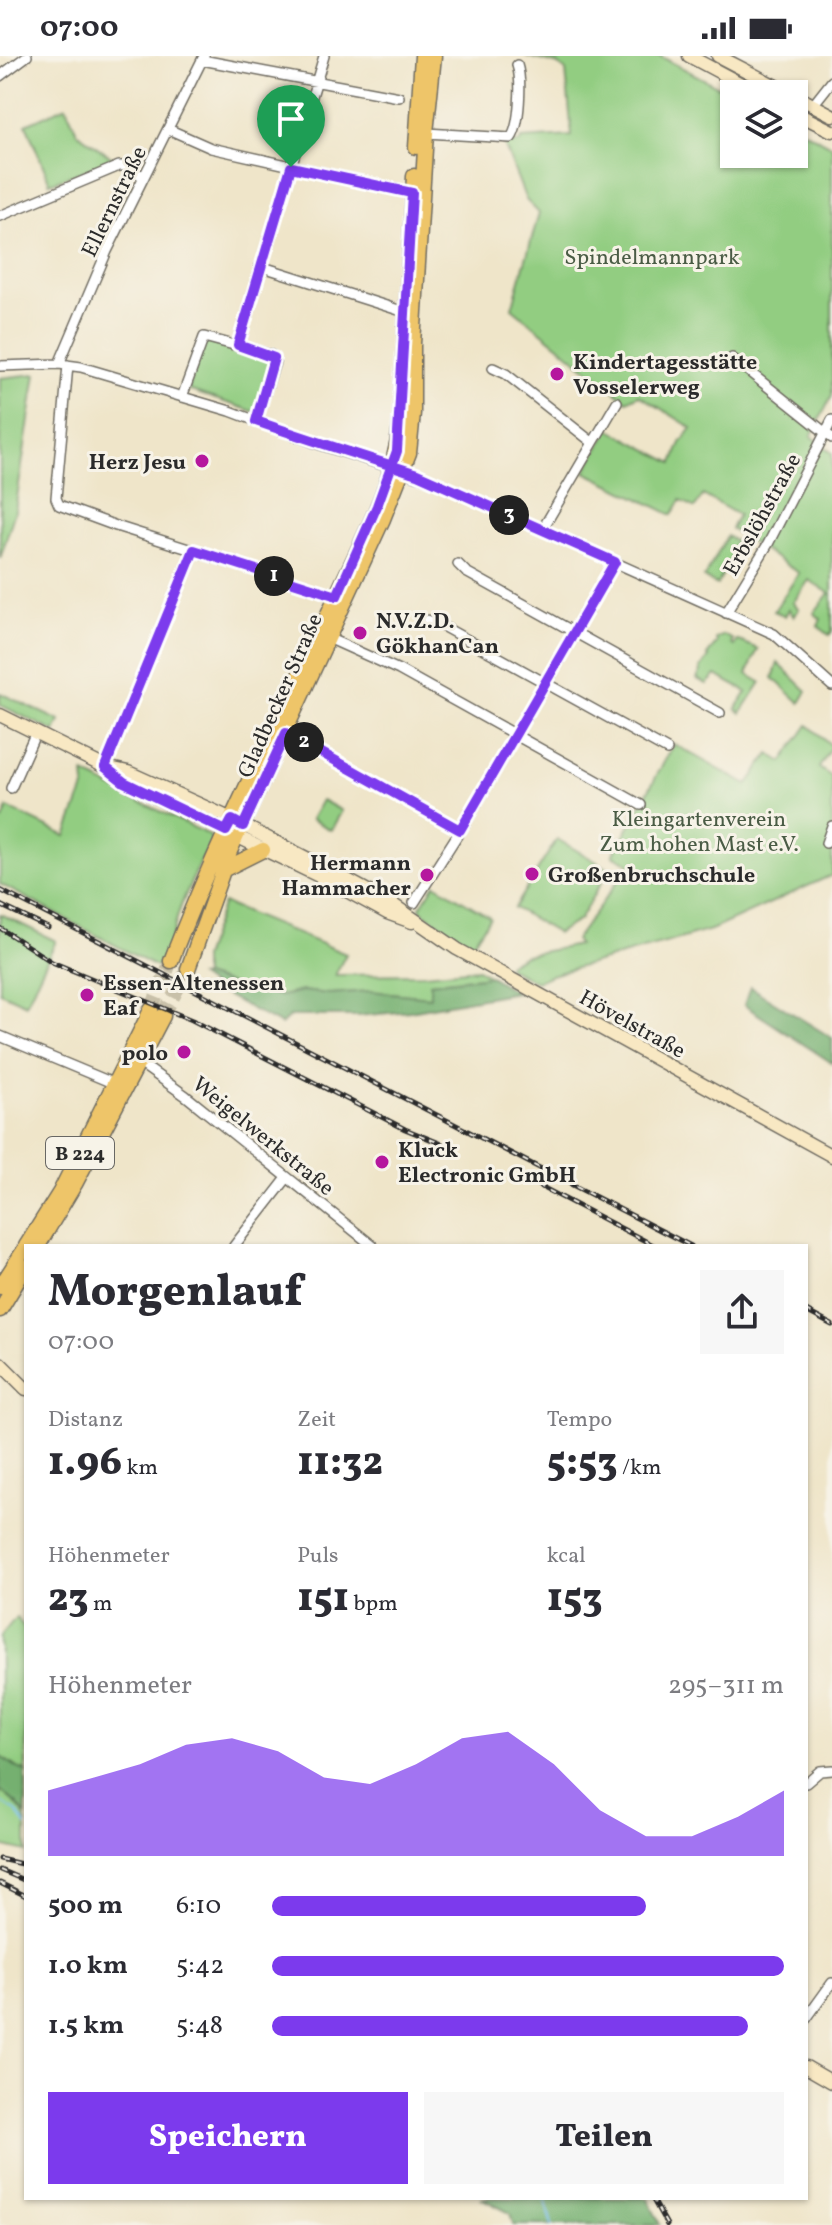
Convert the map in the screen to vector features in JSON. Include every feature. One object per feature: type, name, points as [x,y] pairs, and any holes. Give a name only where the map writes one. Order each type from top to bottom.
[{"type":"main road","name":"Gladbecker Straße","points":[[188,969],[234,829],[286,733],[398,468],[422,56]]},
{"type":"main road","name":"Gladbecker Straße","points":[[171,961],[234,829],[337,596],[410,445],[426,133],[434,56]]},
{"type":"main road","points":[[689,56],[734,80]]},
{"type":"main road","points":[[718,56],[764,80]]},
{"type":"main road","points":[[808,102],[832,115]]},
{"type":"main road","points":[[808,109],[813,105]]},
{"type":"main road","points":[[808,119],[832,131]]},
{"type":"main road","name":"Hövelstraße","points":[[0,715],[105,767],[128,772],[234,829],[386,901],[480,962],[832,1156]]},
{"type":"main road","name":"Hövelstraße","points":[[234,829],[263,850],[387,913],[416,923]]},
{"type":"main road","points":[[223,870],[263,850]]},
{"type":"main road","name":"B 224","points":[[39,1244],[157,1013]]},
{"type":"main road","name":"B 224","points":[[27,1244],[60,1192],[115,1084],[134,1060]]},
{"type":"main road","name":"B 224","points":[[0,1287],[24,1249]]},
{"type":"main road","points":[[0,1310],[24,1270]]},
{"type":"main road","points":[[0,1363],[24,1387]]},
{"type":"main road","points":[[808,2068],[832,2082]]},
{"type":"street","points":[[0,76],[27,56]]},
{"type":"street","points":[[238,345],[324,56]]},
{"type":"street","points":[[203,58],[399,97]]},
{"type":"street","name":"Ellernstraße","points":[[194,550],[103,522],[57,502],[64,364],[107,251],[203,58]]},
{"type":"street","points":[[426,133],[511,138],[516,128],[520,74],[517,65]]},
{"type":"street","points":[[813,105],[832,81]]},
{"type":"street","points":[[168,129],[211,148],[412,193]]},
{"type":"street","points":[[0,216],[119,166],[125,166],[144,177]]},
{"type":"street","points":[[260,266],[405,312]]},
{"type":"street","points":[[182,397],[204,337],[238,345],[274,358],[256,421]]},
{"type":"street","points":[[732,358],[829,435]]},
{"type":"street","points":[[0,366],[64,364],[81,367],[398,468],[615,562],[783,640],[832,686]]},
{"type":"street","points":[[493,368],[506,374],[592,442]]},
{"type":"street","points":[[542,530],[617,402]]},
{"type":"street","name":"Erbslöhstraße","points":[[726,613],[829,435],[832,420]]},
{"type":"street","points":[[105,767],[194,550],[337,596]]},
{"type":"street","points":[[414,903],[547,683],[615,562]]},
{"type":"street","points":[[458,564],[466,572],[720,713]]},
{"type":"street","points":[[427,620],[667,750]]},
{"type":"street","points":[[328,638],[399,670],[641,805]]},
{"type":"street","points":[[11,788],[36,732]]},
{"type":"street","points":[[286,733],[460,830]]},
{"type":"street","points":[[826,843],[832,826]]},
{"type":"street","points":[[0,1036],[115,1084]]},
{"type":"street","name":"Weigelwerkstraße","points":[[134,1060],[176,1088],[370,1244]]},
{"type":"street","points":[[236,1244],[287,1178]]},
{"type":"street","points":[[808,1781],[820,1771],[832,1770]]},
{"type":"street","points":[[808,2016],[832,1983]]},
{"type":"green space","name":"Spindelmannpark","points":[[526,56],[544,56],[558,61],[560,56],[660,56],[720,88],[720,168],[808,168],[808,133],[832,146],[832,396],[811,436],[832,453],[832,632],[829,635],[818,626],[821,619],[814,613],[829,593],[809,580],[793,603],[799,609],[794,617],[789,609],[785,616],[774,611],[799,573],[731,529],[738,515],[703,495],[695,508],[681,500],[672,515],[585,472],[609,429],[673,463],[681,443],[692,428],[639,395],[627,401],[512,308],[539,213],[526,200],[504,144],[520,143],[521,139],[572,136],[566,71],[559,65]]},
{"type":"green space","points":[[66,106],[77,132],[115,160],[50,183],[26,124]]},
{"type":"green space","points":[[204,341],[269,358],[271,363],[255,412],[188,390]]},
{"type":"green space","points":[[36,374],[15,511],[0,559],[0,378]]},
{"type":"green space","points":[[727,536],[736,542],[732,548],[735,551],[717,585],[704,578]]},
{"type":"green space","points":[[724,635],[733,640],[731,644],[734,646],[737,640],[758,649],[747,674],[761,682],[741,713],[736,709],[747,692],[716,675],[707,684],[697,679],[709,657],[707,655],[717,643],[716,639]]},
{"type":"green space","points":[[778,663],[807,691],[800,703],[773,678]]},
{"type":"green space","points":[[0,693],[60,721],[55,732],[0,705]]},
{"type":"green space","name":"Kleingartenverein Zum hohen Mast e.V.","points":[[808,725],[832,746],[819,768],[832,777],[832,875],[711,930],[551,975],[536,982],[509,968],[508,964],[525,955],[578,945],[575,940],[630,864],[613,855],[674,744],[747,785],[769,754],[782,762]]},
{"type":"green space","points":[[84,774],[209,835],[212,840],[185,896],[168,949],[156,967],[0,884],[0,818],[3,820],[8,808],[66,836],[85,785]]},
{"type":"green space","points":[[322,800],[342,811],[331,830],[311,819]]},
{"type":"green space","points":[[557,839],[609,869],[579,920],[557,933],[514,908]]},
{"type":"green space","points":[[435,884],[490,917],[471,946],[421,911],[420,907]]},
{"type":"green space","points":[[223,903],[346,954],[335,975],[424,974],[478,969],[490,976],[430,983],[430,997],[370,991],[329,994],[302,991],[281,996],[243,988],[203,976],[203,958]]},
{"type":"green space","points":[[0,914],[56,941],[26,1004],[0,992]]},
{"type":"green space","points":[[490,976],[516,992],[410,1011],[357,1016],[290,1016],[281,1025],[218,991],[199,977],[281,996],[302,991],[329,994],[370,991],[430,997],[430,983]]},
{"type":"green space","points":[[750,987],[832,1038],[832,1063],[744,1005]]},
{"type":"green space","points":[[16,1617],[24,1627],[24,1770],[0,1756],[0,1637]]},
{"type":"green space","points":[[0,1756],[24,1770],[24,1813],[0,1790]]},
{"type":"green space","points":[[0,1790],[24,1816],[24,1852],[0,1846]]},
{"type":"green space","points":[[485,2200],[649,2200],[660,2225],[513,2225],[510,2213]]},
{"type":"waterway","points":[[0,1802],[16,1811],[24,1823]]},
{"type":"waterway","points":[[546,2200],[552,2225]]},
{"type":"tunnel","points":[[151,1010],[171,961]]},
{"type":"tunnel","points":[[163,1016],[188,969]]},
{"type":"railway","points":[[0,890],[687,1244]]},
{"type":"railway","points":[[0,905],[48,928]]},
{"type":"railway","points":[[0,928],[52,962],[192,1020],[405,1129],[452,1148]]},
{"type":"railway","points":[[538,1185],[651,1244]]},
{"type":"railway","points":[[808,1312],[832,1325]]},
{"type":"railway","points":[[0,1859],[24,1865]]},
{"type":"railway","points":[[0,1870],[24,1880]]},
{"type":"railway","points":[[0,1883],[24,1895]]},
{"type":"railway","points":[[653,2200],[667,2225]]},
{"type":"place","name":"Kindertagesstätte Vosselerweg","points":[[557,374]]},
{"type":"place","name":"Herz Jesu","points":[[202,461]]},
{"type":"place","name":"N.V.Z.D. GökhanCan","points":[[360,633]]},
{"type":"place","name":"Großenbruchschule","points":[[532,874]]},
{"type":"place","name":"Hermann Hammacher","points":[[427,875]]},
{"type":"place","name":"Essen-Altenessen Eaf","points":[[87,995]]},
{"type":"place","name":"polo","points":[[184,1052]]},
{"type":"place","name":"Kluck Electronic GmbH","points":[[382,1162]]},
{"type":"route","points":[[291,167],[238,345],[271,355],[275,362],[256,421],[315,443],[392,466],[417,474],[615,562],[460,830],[286,733],[243,826],[232,820],[226,831],[124,782],[105,767],[194,550],[337,596],[377,506],[392,466],[397,451],[412,193],[291,167]]}]
